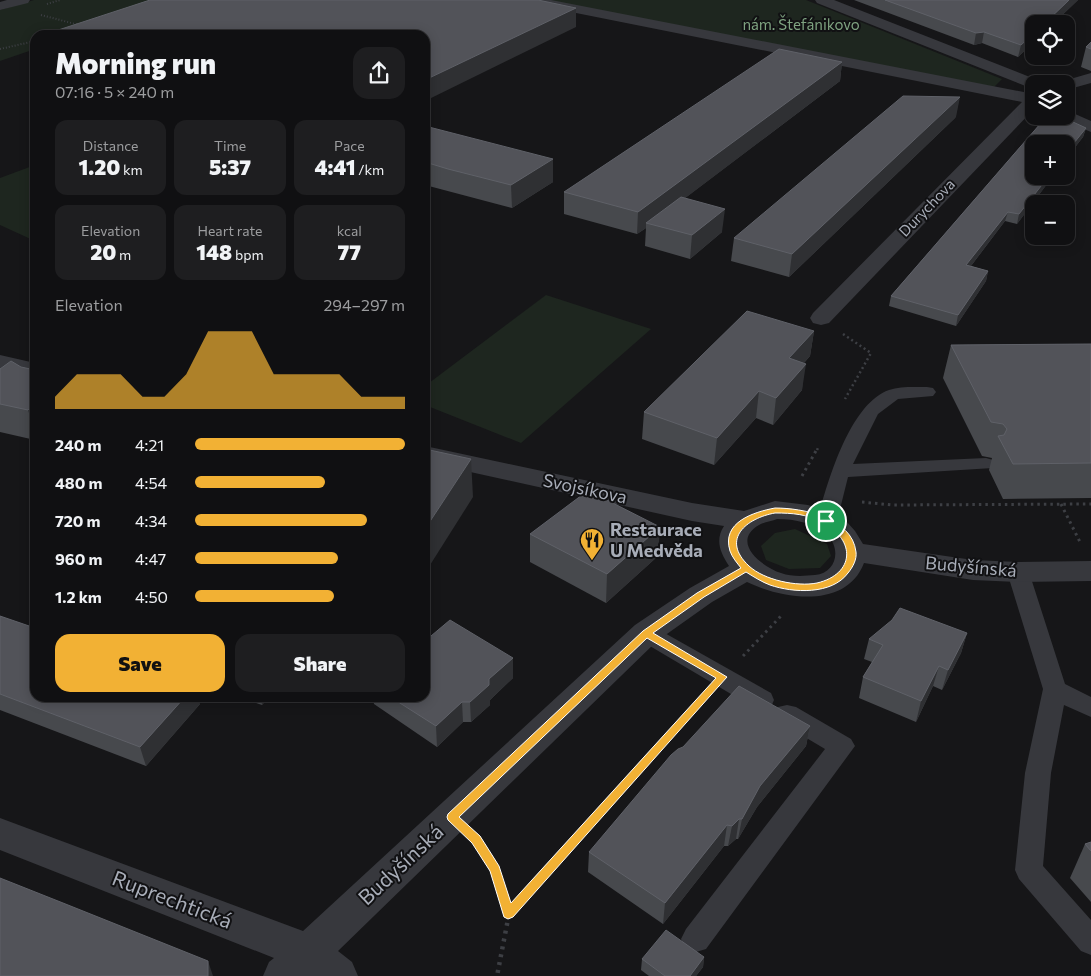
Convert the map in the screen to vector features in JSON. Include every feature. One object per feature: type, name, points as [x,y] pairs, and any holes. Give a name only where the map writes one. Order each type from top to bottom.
[{"type":"street","points":[[0,6],[23,0]]},
{"type":"street","points":[[531,0],[1025,97]]},
{"type":"street","points":[[822,0],[1025,80]]},
{"type":"street","points":[[1075,82],[1091,78]]},
{"type":"street","name":"Durychova","points":[[822,318],[1025,108]]},
{"type":"street","points":[[1075,119],[1091,127]]},
{"type":"street","points":[[0,362],[30,369]]},
{"type":"street","name":"Svojsíkova","points":[[430,455],[686,510],[745,520]]},
{"type":"street","points":[[775,510],[793,510],[811,514],[826,521],[839,530],[848,540],[852,552],[850,564],[842,575],[829,583],[811,587],[792,587],[772,582],[746,569],[734,552],[732,540],[736,529],[745,520],[758,514],[775,510]]},
{"type":"street","name":"Budyšínská","points":[[852,552],[973,570],[1018,572],[1091,571]]},
{"type":"street","name":"Budyšínská","points":[[310,968],[452,817],[646,634],[700,595],[746,569]]},
{"type":"street","name":"Ruprechtická","points":[[0,834],[310,968]]},
{"type":"lane","points":[[826,521],[840,471],[870,412],[893,394],[927,392]]},
{"type":"lane","points":[[840,471],[986,464]]},
{"type":"lane","points":[[1018,572],[1055,689],[1038,773],[1029,870],[1091,941]]},
{"type":"lane","points":[[646,634],[842,746],[696,939]]},
{"type":"lane","points":[[1055,689],[1091,708]]},
{"type":"path","points":[[36,13],[83,26],[74,29]]},
{"type":"path","points":[[0,49],[30,43]]},
{"type":"path","points":[[862,502],[892,506],[1091,504]]},
{"type":"path","points":[[1062,504],[1080,543]]},
{"type":"path","points":[[508,914],[722,677],[781,616]]},
{"type":"path","points":[[452,817],[476,840],[495,869],[508,914],[497,976]]},
{"type":"green space","points":[[34,0],[185,0],[93,30],[30,30],[30,51],[0,61],[0,10]]},
{"type":"green space","name":"nám. Štefánikovo","points":[[545,0],[806,0],[1002,79],[994,87]]},
{"type":"green space","points":[[30,167],[30,239],[0,225],[0,178]]},
{"type":"green space","points":[[546,295],[651,329],[521,443],[430,407],[430,382]]},
{"type":"green space","points":[[795,529],[827,544],[831,556],[820,568],[789,569],[766,560],[761,546],[775,533]]},
{"type":"building","points":[[150,0],[538,0],[576,8],[430,78],[430,30],[58,30]]},
{"type":"building","points":[[885,0],[1069,0],[1053,15],[1025,15],[1025,41],[1021,45],[984,32],[976,33]]},
{"type":"building","points":[[1091,42],[1091,49],[1086,47]]},
{"type":"building","points":[[779,49],[842,62],[638,212],[564,192]]},
{"type":"building","points":[[903,96],[960,97],[792,254],[734,238]]},
{"type":"building","points":[[1075,123],[1086,128],[1075,142],[1075,135],[1031,135],[1039,125],[1075,125]]},
{"type":"building","points":[[430,127],[553,159],[511,185],[430,164]]},
{"type":"building","points":[[1025,141],[1025,185],[1042,185],[1034,195],[1025,195],[1025,206],[1019,214],[1008,212],[966,265],[988,271],[958,315],[891,296]]},
{"type":"building","points":[[681,197],[725,209],[692,235],[646,223]]},
{"type":"building","points":[[747,311],[814,331],[789,358],[806,364],[776,398],[759,391],[717,438],[644,412]]},
{"type":"building","points":[[1091,344],[1091,463],[1013,464],[998,436],[1004,435],[1007,429],[1003,424],[991,422],[951,345]]},
{"type":"building","points":[[11,361],[21,367],[30,369],[30,408],[28,410],[0,404],[0,369]]},
{"type":"building","points":[[430,450],[471,459],[430,521]]},
{"type":"building","points":[[586,492],[596,498],[599,496],[660,527],[607,574],[530,534]]},
{"type":"building","points":[[900,608],[967,633],[948,670],[939,666],[921,701],[863,677],[883,645],[869,639],[892,620]]},
{"type":"building","points":[[0,616],[30,626],[30,702],[180,702],[140,747],[0,694]]},
{"type":"building","points":[[450,620],[513,658],[489,679],[489,685],[470,702],[462,702],[436,726],[398,702],[430,702],[430,637]]},
{"type":"building","points":[[739,686],[810,726],[760,786],[742,819],[739,819],[732,826],[727,825],[665,903],[589,852],[671,755],[683,747]]},
{"type":"building","points":[[1091,842],[1091,851],[1085,844]]},
{"type":"building","points":[[0,878],[208,961],[208,976],[0,976]]},
{"type":"building","points":[[666,930],[704,957],[690,976],[665,976],[642,959]]},
{"type":"place","name":"Restaurace U Medvěda","points":[[592,561]]},
{"type":"route","points":[[826,521],[811,514],[793,510],[775,510],[758,514],[745,520],[736,529],[732,540],[734,552],[746,569],[700,595],[646,634],[452,817],[476,840],[495,869],[508,914],[722,677],[646,634],[700,595],[746,569],[772,582],[792,587],[811,587],[829,583],[842,575],[850,564],[852,552],[848,540],[839,530],[826,521]]}]
